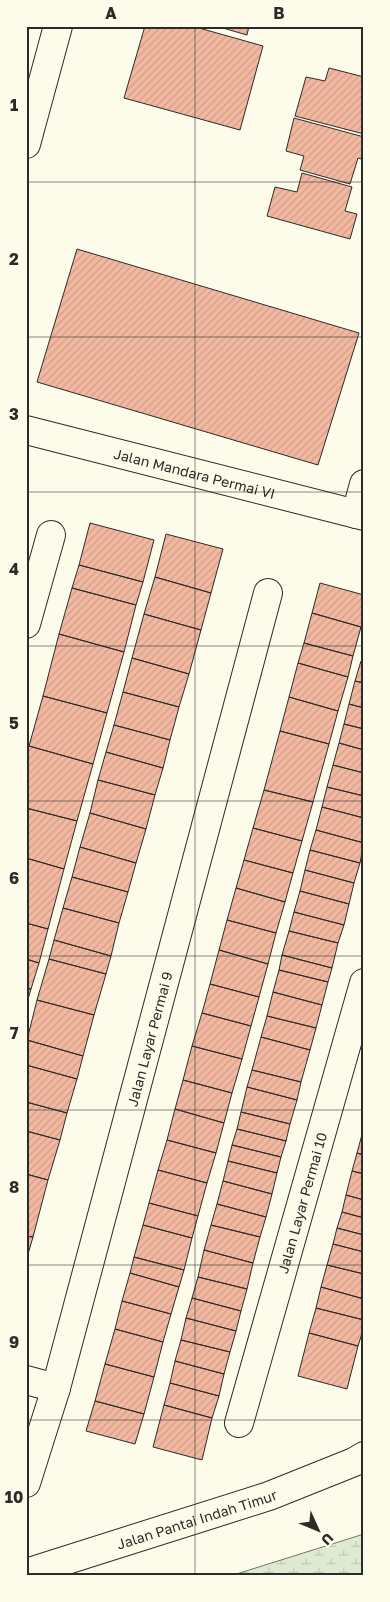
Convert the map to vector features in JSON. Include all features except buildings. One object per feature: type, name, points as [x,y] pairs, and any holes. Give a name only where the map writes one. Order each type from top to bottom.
[{"type":"street","points":[[26,144],[58,26]]},
{"type":"street","name":"Jalan Mandara Permai VI","points":[[26,430],[360,515]]},
{"type":"street","points":[[360,515],[364,484]]},
{"type":"street","points":[[26,624],[51,535]]},
{"type":"street","name":"Jalan Layar Permai 9","points":[[26,1483],[56,1388],[268,594]]},
{"type":"street","name":"Jalan Layar Permai 10","points":[[239,1423],[364,983]]},
{"type":"street","points":[[26,1380],[56,1388]]},
{"type":"street","name":"Jalan Pantai Indah Timur","points":[[26,1573],[270,1496],[354,1462],[364,1456]]},
{"type":"green space","points":[[364,1534],[364,1576],[230,1576]]}]
